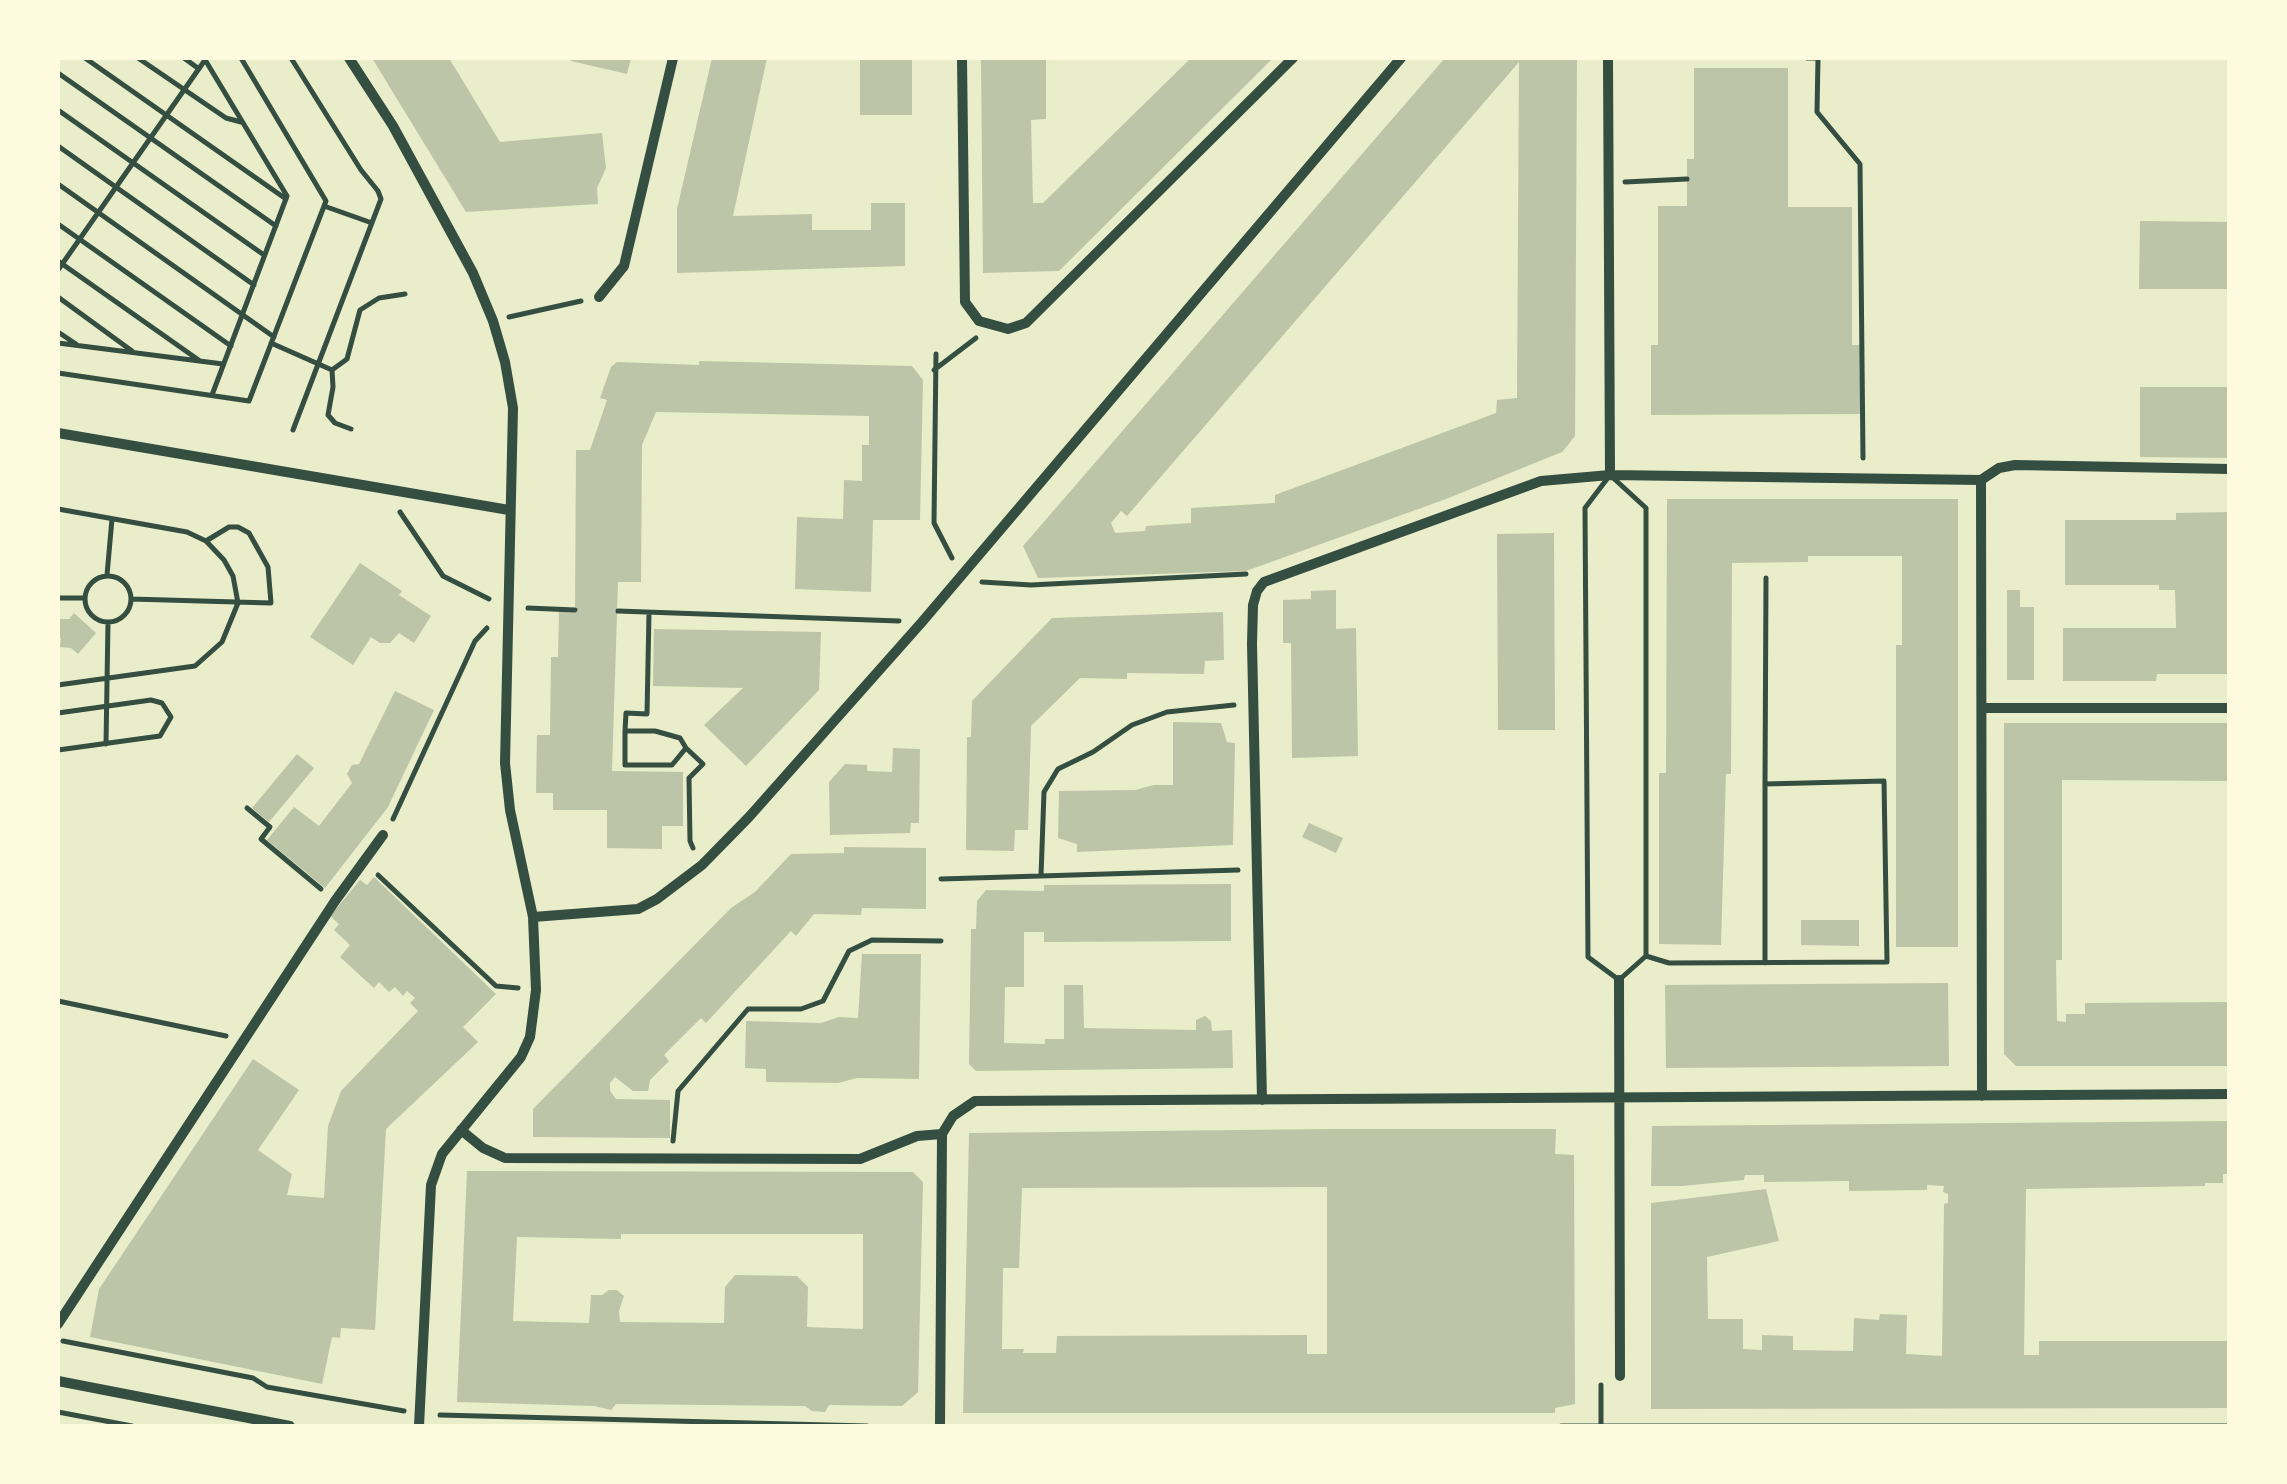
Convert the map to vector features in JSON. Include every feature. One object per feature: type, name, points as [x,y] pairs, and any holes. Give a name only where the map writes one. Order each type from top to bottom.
[{"type":"street","points":[[348,58],[446,220],[493,321],[513,408],[506,762],[510,810],[533,917],[534,1022],[521,1057],[442,1154],[431,1186],[419,1426]]},
{"type":"street","points":[[599,297],[624,266],[672,58]]},
{"type":"street","points":[[962,58],[962,284],[968,310],[979,320],[1016,329],[1026,324],[1293,58]]},
{"type":"street","points":[[533,917],[638,909],[680,884],[749,817],[922,622],[1401,58]]},
{"type":"street","points":[[1608,58],[1610,475]]},
{"type":"street","points":[[58,433],[509,510]]},
{"type":"street","points":[[1262,1100],[1253,703],[1253,605],[1260,586],[1276,576],[1541,482],[1610,475],[1980,480],[1999,468],[2014,465],[2230,469]]},
{"type":"street","points":[[1980,480],[1982,1096]]},
{"type":"street","points":[[1982,708],[2230,708]]},
{"type":"street","points":[[58,1324],[335,901],[383,835]]},
{"type":"street","points":[[1619,980],[1620,1376]]},
{"type":"street","points":[[940,1426],[942,1134],[953,1116],[975,1101],[2230,1094]]},
{"type":"street","points":[[462,1130],[483,1148],[505,1158],[860,1159],[916,1136],[942,1134]]},
{"type":"street","points":[[58,1381],[290,1426]]},
{"type":"path","points":[[86,58],[286,200]]},
{"type":"path","points":[[138,58],[226,118],[243,122]]},
{"type":"path","points":[[184,58],[199,69]]},
{"type":"path","points":[[200,361],[59,265],[205,58]]},
{"type":"path","points":[[205,58],[288,196],[212,395]]},
{"type":"path","points":[[58,373],[250,401],[326,200],[241,58]]},
{"type":"path","points":[[291,58],[381,200],[293,430]]},
{"type":"path","points":[[1807,58],[1818,58],[1816,112],[1860,164],[1863,480]]},
{"type":"path","points":[[58,73],[276,226]]},
{"type":"path","points":[[58,110],[265,255]]},
{"type":"path","points":[[58,146],[254,284]]},
{"type":"path","points":[[1609,183],[1687,179]]},
{"type":"path","points":[[58,184],[273,340],[332,370]]},
{"type":"path","points":[[324,206],[372,223]]},
{"type":"path","points":[[58,224],[231,346]]},
{"type":"path","points":[[332,370],[347,359],[360,310],[380,298],[405,294]]},
{"type":"path","points":[[58,297],[136,353]]},
{"type":"path","points":[[493,321],[599,297]]},
{"type":"path","points":[[934,370],[992,326]]},
{"type":"path","points":[[58,332],[77,346]]},
{"type":"path","points":[[58,343],[224,364]]},
{"type":"path","points":[[936,354],[934,523],[958,577],[1032,585],[1249,574]]},
{"type":"path","points":[[332,370],[328,415],[351,430]]},
{"type":"path","points":[[1610,475],[1646,508],[1646,956],[1619,980],[1588,957],[1584,508],[1610,475]]},
{"type":"path","points":[[387,492],[443,576],[507,608],[575,610]]},
{"type":"path","points":[[58,509],[187,532],[206,542],[224,560],[234,576],[238,603],[222,642],[194,666],[58,684]]},
{"type":"path","points":[[107,576],[112,519]]},
{"type":"path","points":[[131,599],[270,603],[268,567],[249,533],[229,527],[206,542]]},
{"type":"path","points":[[107,576],[124,582],[131,599],[125,615],[108,622],[92,615],[85,598],[92,583],[107,576]]},
{"type":"path","points":[[1765,964],[1766,578]]},
{"type":"path","points":[[58,598],[85,598]]},
{"type":"path","points":[[383,835],[401,804],[475,640],[507,608]]},
{"type":"path","points":[[618,611],[922,622]]},
{"type":"path","points":[[648,612],[647,714],[626,713],[625,765],[672,766],[686,748]]},
{"type":"path","points":[[106,744],[108,622]]},
{"type":"path","points":[[58,713],[151,700],[162,702],[171,718],[160,736],[58,750]]},
{"type":"path","points":[[1041,876],[1044,792],[1058,769],[1132,726],[1166,712],[1253,703]]},
{"type":"path","points":[[626,731],[655,731],[680,738],[703,764],[689,778],[690,841]]},
{"type":"path","points":[[1646,956],[1669,963],[1887,962],[1884,781],[1766,784]]},
{"type":"path","points":[[247,808],[270,827],[261,839],[335,901]]},
{"type":"path","points":[[364,862],[496,986],[536,990]]},
{"type":"path","points":[[941,879],[1256,870]]},
{"type":"path","points":[[671,1158],[678,1091],[748,1010],[801,1009],[823,1002],[849,951],[872,940],[941,941]]},
{"type":"path","points":[[58,1001],[246,1040]]},
{"type":"path","points":[[58,1340],[253,1378],[267,1387],[370,1407],[515,1419],[866,1426]]},
{"type":"path","points":[[1600,1426],[1602,1375],[1620,1376]]},
{"type":"path","points":[[58,1412],[132,1426]]},
{"type":"path","points":[[1561,1426],[2230,1426]]},
{"type":"building","points":[[372,58],[449,58],[500,142],[602,133],[606,168],[597,188],[598,204],[466,212]]},
{"type":"building","points":[[631,58],[627,74],[571,61]]},
{"type":"building","points":[[712,58],[767,58],[733,216],[812,214],[812,230],[871,230],[871,203],[905,203],[905,266],[677,273],[677,209]]},
{"type":"building","points":[[860,58],[912,58],[912,115],[860,115]]},
{"type":"building","points":[[981,58],[1046,58],[1046,119],[1031,120],[1033,203],[1043,203],[1191,58],[1273,58],[1059,271],[983,273]]},
{"type":"building","points":[[1445,58],[1577,58],[1575,436],[1562,452],[1446,499],[1246,571],[1038,578],[1023,546]],"holes":[[[1519,62],[1517,398],[1497,400],[1496,413],[1275,495],[1275,503],[1191,508],[1191,523],[1146,526],[1145,531],[1115,533],[1111,523],[1121,511],[1127,516]]]},
{"type":"building","points":[[1694,68],[1788,68],[1788,207],[1852,207],[1852,345],[1861,345],[1861,414],[1651,415],[1651,345],[1658,345],[1658,206],[1687,206],[1687,159],[1694,159]]},
{"type":"building","points":[[2140,221],[2230,222],[2230,289],[2139,289]]},
{"type":"building","points":[[699,361],[912,366],[923,380],[920,520],[873,520],[871,592],[795,589],[797,517],[843,519],[844,480],[862,481],[862,445],[869,445],[869,416],[656,412],[642,445],[641,582],[618,582],[612,771],[683,772],[683,826],[662,826],[662,849],[607,848],[607,810],[553,810],[553,793],[536,793],[537,735],[550,735],[551,657],[558,657],[559,611],[575,611],[576,450],[590,450],[607,400],[600,398],[611,367],[617,362],[699,365]]},
{"type":"building","points":[[2140,387],[2230,387],[2230,458],[2140,457]]},
{"type":"building","points":[[1667,499],[1958,499],[1958,947],[1896,947],[1896,645],[1902,645],[1902,556],[1808,556],[1808,562],[1732,563],[1731,774],[1726,774],[1721,945],[1659,944],[1659,773],[1666,773]]},
{"type":"building","points":[[2230,512],[2230,674],[2157,674],[2156,681],[2063,681],[2063,628],[2176,628],[2175,590],[2159,590],[2159,585],[2065,585],[2065,520],[2176,520],[2176,513]]},
{"type":"building","points":[[1554,533],[1555,730],[1498,730],[1497,534]]},
{"type":"building","points":[[360,563],[431,616],[414,643],[399,633],[390,643],[380,643],[371,637],[353,665],[310,637]]},
{"type":"building","points":[[1336,590],[1336,629],[1356,628],[1358,756],[1292,758],[1291,643],[1283,643],[1283,600],[1311,599],[1311,591]]},
{"type":"building","points":[[2007,590],[2020,590],[2020,607],[2034,607],[2034,680],[2007,680]]},
{"type":"building","points":[[1223,612],[1224,660],[1205,661],[1204,674],[1127,673],[1127,679],[1080,678],[1031,726],[1028,830],[1015,830],[1014,851],[966,850],[967,737],[971,737],[972,701],[1052,618]]},
{"type":"building","points":[[74,613],[96,633],[78,654],[71,648],[60,647],[58,636],[59,619],[69,619]]},
{"type":"building","points":[[654,629],[821,632],[819,690],[746,766],[704,725],[743,688],[653,686]]},
{"type":"building","points":[[395,691],[434,710],[388,807],[325,888],[267,840],[294,807],[319,826],[352,783],[347,774],[352,765],[359,764]]},
{"type":"building","points":[[1173,722],[1221,723],[1227,742],[1235,743],[1233,845],[1077,852],[1077,844],[1058,838],[1059,791],[1173,785]]},
{"type":"building","points":[[2004,723],[2230,723],[2230,781],[2062,780],[2062,960],[2056,960],[2057,1021],[2066,1022],[2066,1014],[2085,1014],[2085,1003],[2230,1002],[2230,1066],[2016,1066],[2004,1054]]},
{"type":"building","points":[[893,748],[920,749],[919,823],[911,823],[910,833],[830,835],[829,782],[845,764],[867,765],[867,771],[892,772]]},
{"type":"building","points":[[297,754],[314,768],[269,822],[252,808]]},
{"type":"building","points":[[1309,823],[1343,838],[1336,853],[1302,837]]},
{"type":"building","points":[[844,847],[926,848],[926,909],[862,908],[861,915],[814,914],[796,936],[791,931],[706,1023],[701,1018],[664,1055],[669,1061],[650,1080],[648,1091],[633,1091],[615,1077],[610,1091],[616,1099],[670,1100],[670,1138],[533,1137],[533,1109],[731,908],[755,892],[791,854],[844,853]]},
{"type":"building","points":[[374,877],[496,994],[463,1027],[478,1042],[386,1129],[375,1330],[341,1328],[340,1338],[332,1337],[322,1384],[90,1337],[99,1289],[253,1059],[299,1090],[258,1150],[292,1174],[287,1195],[324,1198],[328,1126],[341,1091],[418,1011],[410,1003],[415,998],[407,991],[403,996],[395,987],[389,992],[379,982],[374,988],[340,957],[350,945],[334,930],[339,924],[330,916],[360,880],[367,885]]},
{"type":"building","points":[[1231,884],[1231,941],[1044,942],[1044,932],[1024,932],[1024,987],[1005,987],[1004,1043],[1045,1044],[1045,1039],[1064,1039],[1064,985],[1083,985],[1084,1028],[1196,1030],[1196,1020],[1205,1016],[1211,1021],[1212,1031],[1232,1030],[1233,1068],[976,1071],[969,1064],[971,929],[976,929],[977,901],[986,890],[1044,891],[1044,885]]},
{"type":"building","points":[[1801,920],[1859,920],[1859,946],[1801,945]]},
{"type":"building","points":[[862,954],[921,954],[919,1079],[766,1082],[766,1069],[745,1068],[746,1021],[821,1023],[839,1017],[858,1018]]},
{"type":"building","points":[[1948,983],[1949,1066],[1666,1068],[1665,985]]},
{"type":"building","points":[[2230,1121],[2230,1174],[2223,1174],[2223,1183],[2026,1189],[2024,1355],[2039,1355],[2039,1341],[2230,1341],[2230,1408],[1651,1409],[1651,1203],[1766,1189],[1779,1241],[1707,1257],[1708,1319],[1743,1319],[1743,1349],[1762,1350],[1762,1335],[1793,1336],[1793,1350],[1853,1351],[1854,1318],[1879,1320],[1880,1314],[1907,1315],[1906,1354],[1942,1356],[1944,1204],[1948,1203],[1944,1186],[1927,1185],[1927,1190],[1849,1191],[1849,1181],[1764,1182],[1764,1175],[1745,1175],[1744,1180],[1651,1186],[1652,1126]]},
{"type":"building","points":[[1556,1129],[1555,1154],[1574,1155],[1575,1404],[1555,1408],[1555,1413],[963,1413],[969,1133]],"holes":[[[1327,1187],[1327,1354],[1307,1354],[1307,1335],[1057,1336],[1056,1353],[1002,1349],[1003,1268],[1019,1268],[1022,1188]]]},
{"type":"building","points":[[467,1171],[913,1172],[923,1182],[918,1392],[902,1406],[829,1405],[825,1412],[805,1406],[616,1404],[611,1410],[594,1406],[457,1402]],"holes":[[[863,1234],[863,1329],[807,1327],[808,1287],[797,1276],[735,1275],[725,1287],[724,1323],[620,1322],[624,1296],[617,1290],[591,1295],[589,1323],[513,1321],[517,1237]]]}]
